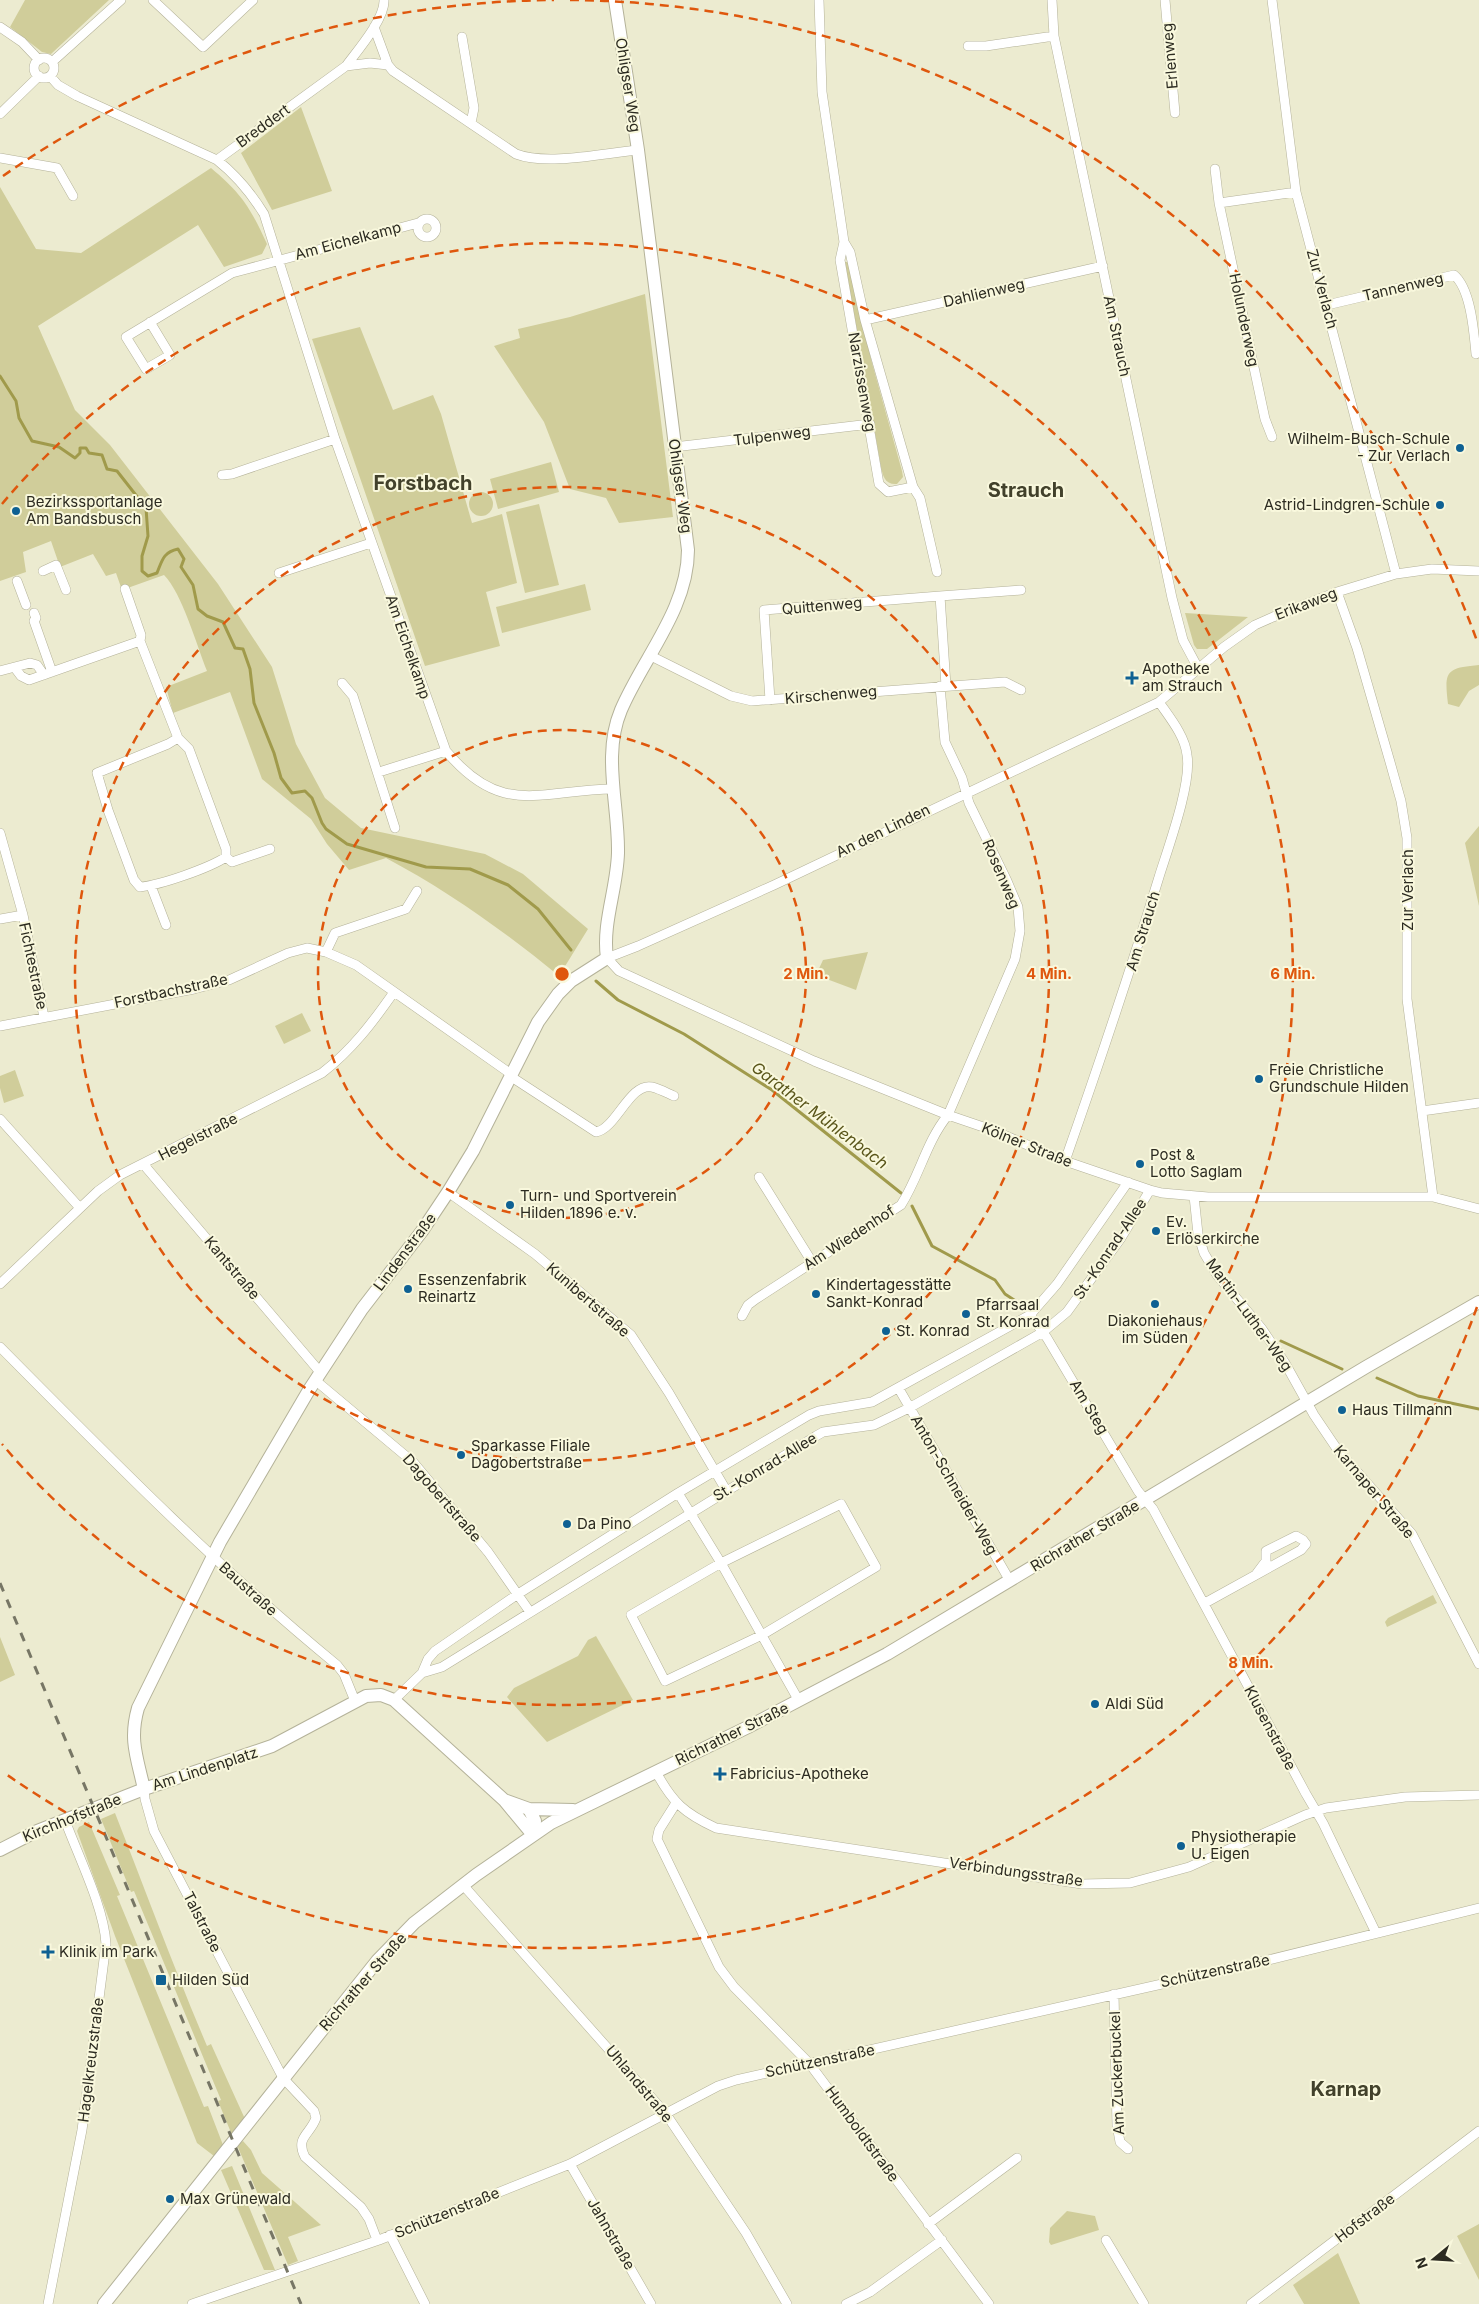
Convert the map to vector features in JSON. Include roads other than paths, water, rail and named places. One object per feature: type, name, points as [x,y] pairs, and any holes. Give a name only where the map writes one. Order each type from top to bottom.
[{"type":"main road","name":"Ohligser Weg","points":[[607,958],[605,935],[614,894],[618,853],[613,789],[613,735],[621,711],[675,607],[688,568],[688,550],[638,150],[615,0]]},
{"type":"main road","name":"Lindenstraße","points":[[213,1557],[318,1376],[362,1309],[422,1231],[473,1151],[538,1022],[558,994],[580,974],[607,958]]},
{"type":"main road","name":"Richrather Straße","points":[[104,2304],[377,1961],[414,1923],[463,1885],[532,1835],[578,1810],[799,1701],[887,1654],[1307,1402],[1479,1302]]},
{"type":"main road","name":"Am Lindenplatz","points":[[213,1557],[138,1708],[132,1728],[144,1789],[261,1750],[355,1701]]},
{"type":"main road","points":[[355,1701],[375,1695],[394,1700],[504,1800],[532,1835]]},
{"type":"main road","name":"Kirchhofstraße","points":[[0,1850],[65,1820],[144,1789]]},
{"type":"main road","points":[[504,1800],[530,1809],[578,1810]]},
{"type":"main road","points":[[530,1809],[535,1821],[532,1835]]},
{"type":"street","points":[[52,62],[121,0]]},
{"type":"street","points":[[153,0],[202,47],[253,0]]},
{"type":"street","points":[[346,66],[374,27],[384,0]]},
{"type":"street","name":"Narzissenweg","points":[[819,0],[822,92],[844,242],[840,260],[879,484],[888,492],[913,487]]},
{"type":"street","name":"Am Strauch","points":[[1052,0],[1054,36],[1172,598],[1183,640],[1198,668]]},
{"type":"street","name":"Erlenweg","points":[[1165,0],[1175,112]]},
{"type":"street","name":"Zur Verlach","points":[[1272,0],[1296,192],[1396,574]]},
{"type":"street","points":[[0,27],[22,42],[39,60]]},
{"type":"street","points":[[374,27],[388,65],[393,71],[516,154],[526,158],[543,160],[638,150]]},
{"type":"street","points":[[968,46],[986,46],[1054,36]]},
{"type":"street","points":[[462,37],[474,108],[471,123]]},
{"type":"street","points":[[46,58],[52,62],[54,71],[50,76],[39,76],[35,67],[39,60],[46,58]]},
{"type":"street","name":"Breddert","points":[[217,160],[346,66],[370,63],[388,65]]},
{"type":"street","points":[[0,114],[39,76]]},
{"type":"street","points":[[50,76],[58,85],[72,94],[217,160]]},
{"type":"street","points":[[0,158],[57,168],[73,196]]},
{"type":"street","name":"Am Eichelkamp","points":[[217,160],[230,170],[252,195],[264,214],[335,440],[446,751],[460,767],[494,791],[521,796],[613,789]]},
{"type":"street","name":"Holunderweg","points":[[1215,169],[1219,203],[1265,419],[1272,436]]},
{"type":"street","points":[[1219,203],[1296,192]]},
{"type":"street","name":"Am Eichelkamp","points":[[150,322],[170,355],[146,369],[126,337],[150,322],[232,273],[278,259],[418,223]]},
{"type":"street","name":"Narzissenweg","points":[[844,242],[850,252],[865,320],[913,487],[920,498],[937,572]]},
{"type":"street","name":"Dahlienweg","points":[[865,320],[1103,266]]},
{"type":"street","name":"Tannenweg","points":[[1327,305],[1454,275],[1462,281],[1474,328],[1476,354]]},
{"type":"street","name":"Tulpenweg","points":[[674,447],[870,424]]},
{"type":"street","points":[[222,475],[232,474],[335,440]]},
{"type":"street","points":[[279,573],[371,543]]},
{"type":"street","points":[[43,571],[56,565],[66,590]]},
{"type":"street","name":"Erikaweg","points":[[1159,702],[1198,668],[1255,625],[1337,592],[1396,574],[1432,569],[1479,571]]},
{"type":"street","points":[[17,581],[26,605]]},
{"type":"street","points":[[125,589],[141,635],[140,641],[178,738],[189,749],[226,849],[226,857]]},
{"type":"street","name":"Quittenweg","points":[[770,700],[764,610],[1021,590]]},
{"type":"street","name":"Zur Verlach","points":[[1337,592],[1356,648],[1401,801],[1408,846],[1407,999],[1433,1197]]},
{"type":"street","points":[[940,596],[943,686]]},
{"type":"street","points":[[34,613],[36,618],[34,621],[48,674]]},
{"type":"street","points":[[15,668],[21,676],[28,680],[140,641]]},
{"type":"street","name":"Kirschenweg","points":[[649,655],[731,696],[752,701],[1004,682],[1021,690]]},
{"type":"street","points":[[0,671],[30,663],[37,665],[48,674]]},
{"type":"street","points":[[342,683],[353,696],[379,772],[395,828]]},
{"type":"street","name":"Rosenweg","points":[[943,686],[944,736],[962,778],[969,803],[1018,907],[1020,930],[1015,959],[948,1115]]},
{"type":"street","name":"Am Strauch","points":[[1065,1161],[1123,994],[1171,840],[1187,776],[1188,755],[1182,739],[1159,702]]},
{"type":"street","name":"An den Linden","points":[[607,958],[774,885],[966,792],[1069,746],[1159,702]]},
{"type":"street","points":[[178,738],[97,774],[134,880],[140,887],[151,886],[220,861],[226,857]]},
{"type":"street","points":[[379,772],[446,751]]},
{"type":"street","name":"Fichtestraße","points":[[0,833],[23,915],[44,1017]]},
{"type":"street","points":[[226,857],[232,862],[270,849]]},
{"type":"street","points":[[151,886],[166,925]]},
{"type":"street","points":[[326,952],[335,933],[406,909],[417,891]]},
{"type":"street","name":"Fichtestraße","points":[[0,919],[23,915]]},
{"type":"street","name":"Forstbachstraße","points":[[0,1026],[194,989],[229,980],[288,953],[307,948],[326,952],[356,965],[510,1075],[596,1132],[605,1128],[639,1089],[652,1087],[674,1096]]},
{"type":"street","name":"Kölner Straße","points":[[607,958],[620,971],[684,1003],[814,1061],[948,1115],[992,1130],[1065,1161],[1150,1190],[1194,1196],[1433,1197],[1479,1209]]},
{"type":"street","name":"Hegelstraße","points":[[0,1284],[80,1208],[120,1175],[144,1165],[322,1073],[363,1036],[394,992]]},
{"type":"street","points":[[1422,1111],[1479,1103]]},
{"type":"street","name":"Am Wiedenhof","points":[[742,1316],[748,1305],[756,1298],[901,1205],[912,1188],[936,1130],[948,1115]]},
{"type":"street","points":[[0,1120],[80,1208]]},
{"type":"street","name":"Kantstraße","points":[[144,1165],[318,1376]]},
{"type":"street","points":[[759,1177],[812,1262]]},
{"type":"street","name":"St.-Konrad-Allee","points":[[394,1700],[422,1673],[434,1651],[518,1594],[678,1493],[814,1412],[872,1402],[899,1389],[1030,1315],[1057,1284],[1128,1182]]},
{"type":"street","name":"St.-Konrad-Allee","points":[[422,1673],[442,1667],[816,1436],[831,1431],[868,1428],[908,1408],[1043,1332],[1067,1312],[1121,1238],[1150,1190]]},
{"type":"street","name":"Kunibertstraße","points":[[448,1192],[535,1254],[631,1335],[716,1470],[726,1490]]},
{"type":"street","name":"Martin-Luther-Weg","points":[[1194,1196],[1198,1234],[1204,1254],[1216,1274],[1262,1329],[1281,1356],[1307,1402]]},
{"type":"street","name":"Am Steg","points":[[1030,1315],[1043,1332],[1138,1491],[1146,1500]]},
{"type":"street","name":"Baustraße","points":[[0,1347],[213,1557],[286,1624],[337,1665],[344,1674],[355,1701]]},
{"type":"street","name":"Dagobertstraße","points":[[318,1376],[412,1462],[488,1552],[530,1612]]},
{"type":"street","name":"Anton-Schneider-Weg","points":[[899,1389],[908,1408],[1010,1581]]},
{"type":"street","name":"Karnaper Straße","points":[[1307,1402],[1337,1449],[1412,1534],[1479,1664]]},
{"type":"street","points":[[678,1493],[799,1701]]},
{"type":"street","name":"Klusenstraße","points":[[1146,1500],[1317,1811],[1376,1933]]},
{"type":"street","points":[[841,1504],[876,1567],[762,1635],[665,1681],[631,1615],[720,1563],[841,1504]]},
{"type":"street","points":[[1204,1603],[1301,1550],[1306,1544],[1296,1536],[1266,1551],[1266,1561],[1257,1573]]},
{"type":"street","name":"Verbindungsstraße","points":[[656,1772],[668,1794],[676,1803],[691,1815],[716,1828],[1082,1884],[1130,1883],[1189,1868],[1317,1811],[1406,1797],[1479,1795]]},
{"type":"street","name":"Talstraße","points":[[144,1789],[154,1830],[283,2078],[314,2110],[316,2118],[301,2142],[306,2156],[361,2207],[369,2220],[377,2240]]},
{"type":"street","name":"Humboldtstraße","points":[[676,1803],[659,1830],[657,1839],[719,1966],[734,1987],[809,2063],[989,2304]]},
{"type":"street","name":"Hagelkreuzstraße","points":[[48,2304],[82,2130],[106,1944],[106,1932],[65,1820]]},
{"type":"street","name":"Uhlandstraße","points":[[463,1885],[666,2114],[746,2233],[787,2304]]},
{"type":"street","name":"Schützenstraße","points":[[192,2304],[377,2240],[570,2164],[718,2086],[736,2080],[1264,1961],[1479,1908]]},
{"type":"street","name":"Am Zuckerbuckel","points":[[1114,1994],[1117,2125],[1120,2142],[1128,2149]]},
{"type":"street","name":"Hofstraße","points":[[1251,2304],[1479,2132]]},
{"type":"street","points":[[928,2224],[1017,2158]]},
{"type":"street","name":"Jahnstraße","points":[[570,2164],[651,2304]]},
{"type":"street","points":[[390,2235],[425,2304]]},
{"type":"street","points":[[846,2304],[870,2292],[942,2240]]},
{"type":"street","points":[[1106,2240],[1144,2304]]},
{"type":"waterway","name":"Garather Mühlenbach","points":[[0,376],[16,401],[19,418],[32,441],[59,447],[75,458],[80,453],[80,448],[86,448],[89,453],[102,455],[107,469],[117,471],[146,508],[148,536],[142,556],[142,571],[148,576],[157,573],[166,555],[178,549],[184,559],[181,567],[193,585],[198,609],[207,616],[223,622],[235,648],[243,649],[250,669],[254,703],[274,753],[281,778],[292,793],[305,791],[312,798],[326,829],[347,844],[426,867],[470,869],[508,885],[538,909],[571,950]]},
{"type":"waterway","name":"Garather Mühlenbach","points":[[596,981],[618,1000],[684,1034],[772,1090],[901,1193]]},
{"type":"waterway","name":"Garather Mühlenbach","points":[[912,1206],[932,1246],[995,1280],[1005,1294],[1022,1305]]},
{"type":"waterway","name":"Garather Mühlenbach","points":[[1281,1341],[1342,1369]]},
{"type":"waterway","name":"Garather Mühlenbach","points":[[1377,1378],[1418,1396],[1479,1409]]},
{"type":"railway","points":[[0,1583],[301,2304]]},
{"type":"place","name":"Wilhelm-Busch-Schule - Zur Verlach","points":[[1460,448]]},
{"type":"place","name":"Astrid-Lindgren-Schule","points":[[1440,505]]},
{"type":"place","name":"Bezirkssportanlage Am Bandsbusch","points":[[16,511]]},
{"type":"place","name":"Apotheke am Strauch","points":[[1132,678]]},
{"type":"place","name":"Freie Christliche Grundschule Hilden","points":[[1259,1079]]},
{"type":"place","name":"Post & Lotto Saglam","points":[[1140,1164]]},
{"type":"place","name":"Turn- und Sportverein Hilden 1896 e. v.","points":[[510,1205]]},
{"type":"place","name":"Ev. Erlöserkirche","points":[[1156,1231]]},
{"type":"place","name":"Essenzenfabrik Reinartz","points":[[408,1289]]},
{"type":"place","name":"Kindertagesstätte Sankt-Konrad","points":[[816,1294]]},
{"type":"place","name":"Diakoniehaus im Süden","points":[[1155,1304]]},
{"type":"place","name":"Pfarrsaal St. Konrad","points":[[966,1314]]},
{"type":"place","name":"St. Konrad","points":[[886,1331]]},
{"type":"place","name":"Haus Tillmann","points":[[1342,1410]]},
{"type":"place","name":"Sparkasse Filiale Dagobertstraße","points":[[461,1455]]},
{"type":"place","name":"Da Pino","points":[[567,1524]]},
{"type":"place","name":"Aldi Süd","points":[[1095,1704]]},
{"type":"place","name":"Fabricius-Apotheke","points":[[720,1774]]},
{"type":"place","name":"Physiotherapie U. Eigen","points":[[1181,1846]]},
{"type":"place","name":"Klinik im Park","points":[[48,1952]]},
{"type":"place","name":"Hilden Süd","points":[[161,1980]]},
{"type":"place","name":"Max Grünewald","points":[[170,2199]]},
{"type":"district","name":"Forstbach","points":[[423,483]]},
{"type":"district","name":"Strauch","points":[[1026,490]]},
{"type":"district","name":"Karnap","points":[[1346,2089]]}]
